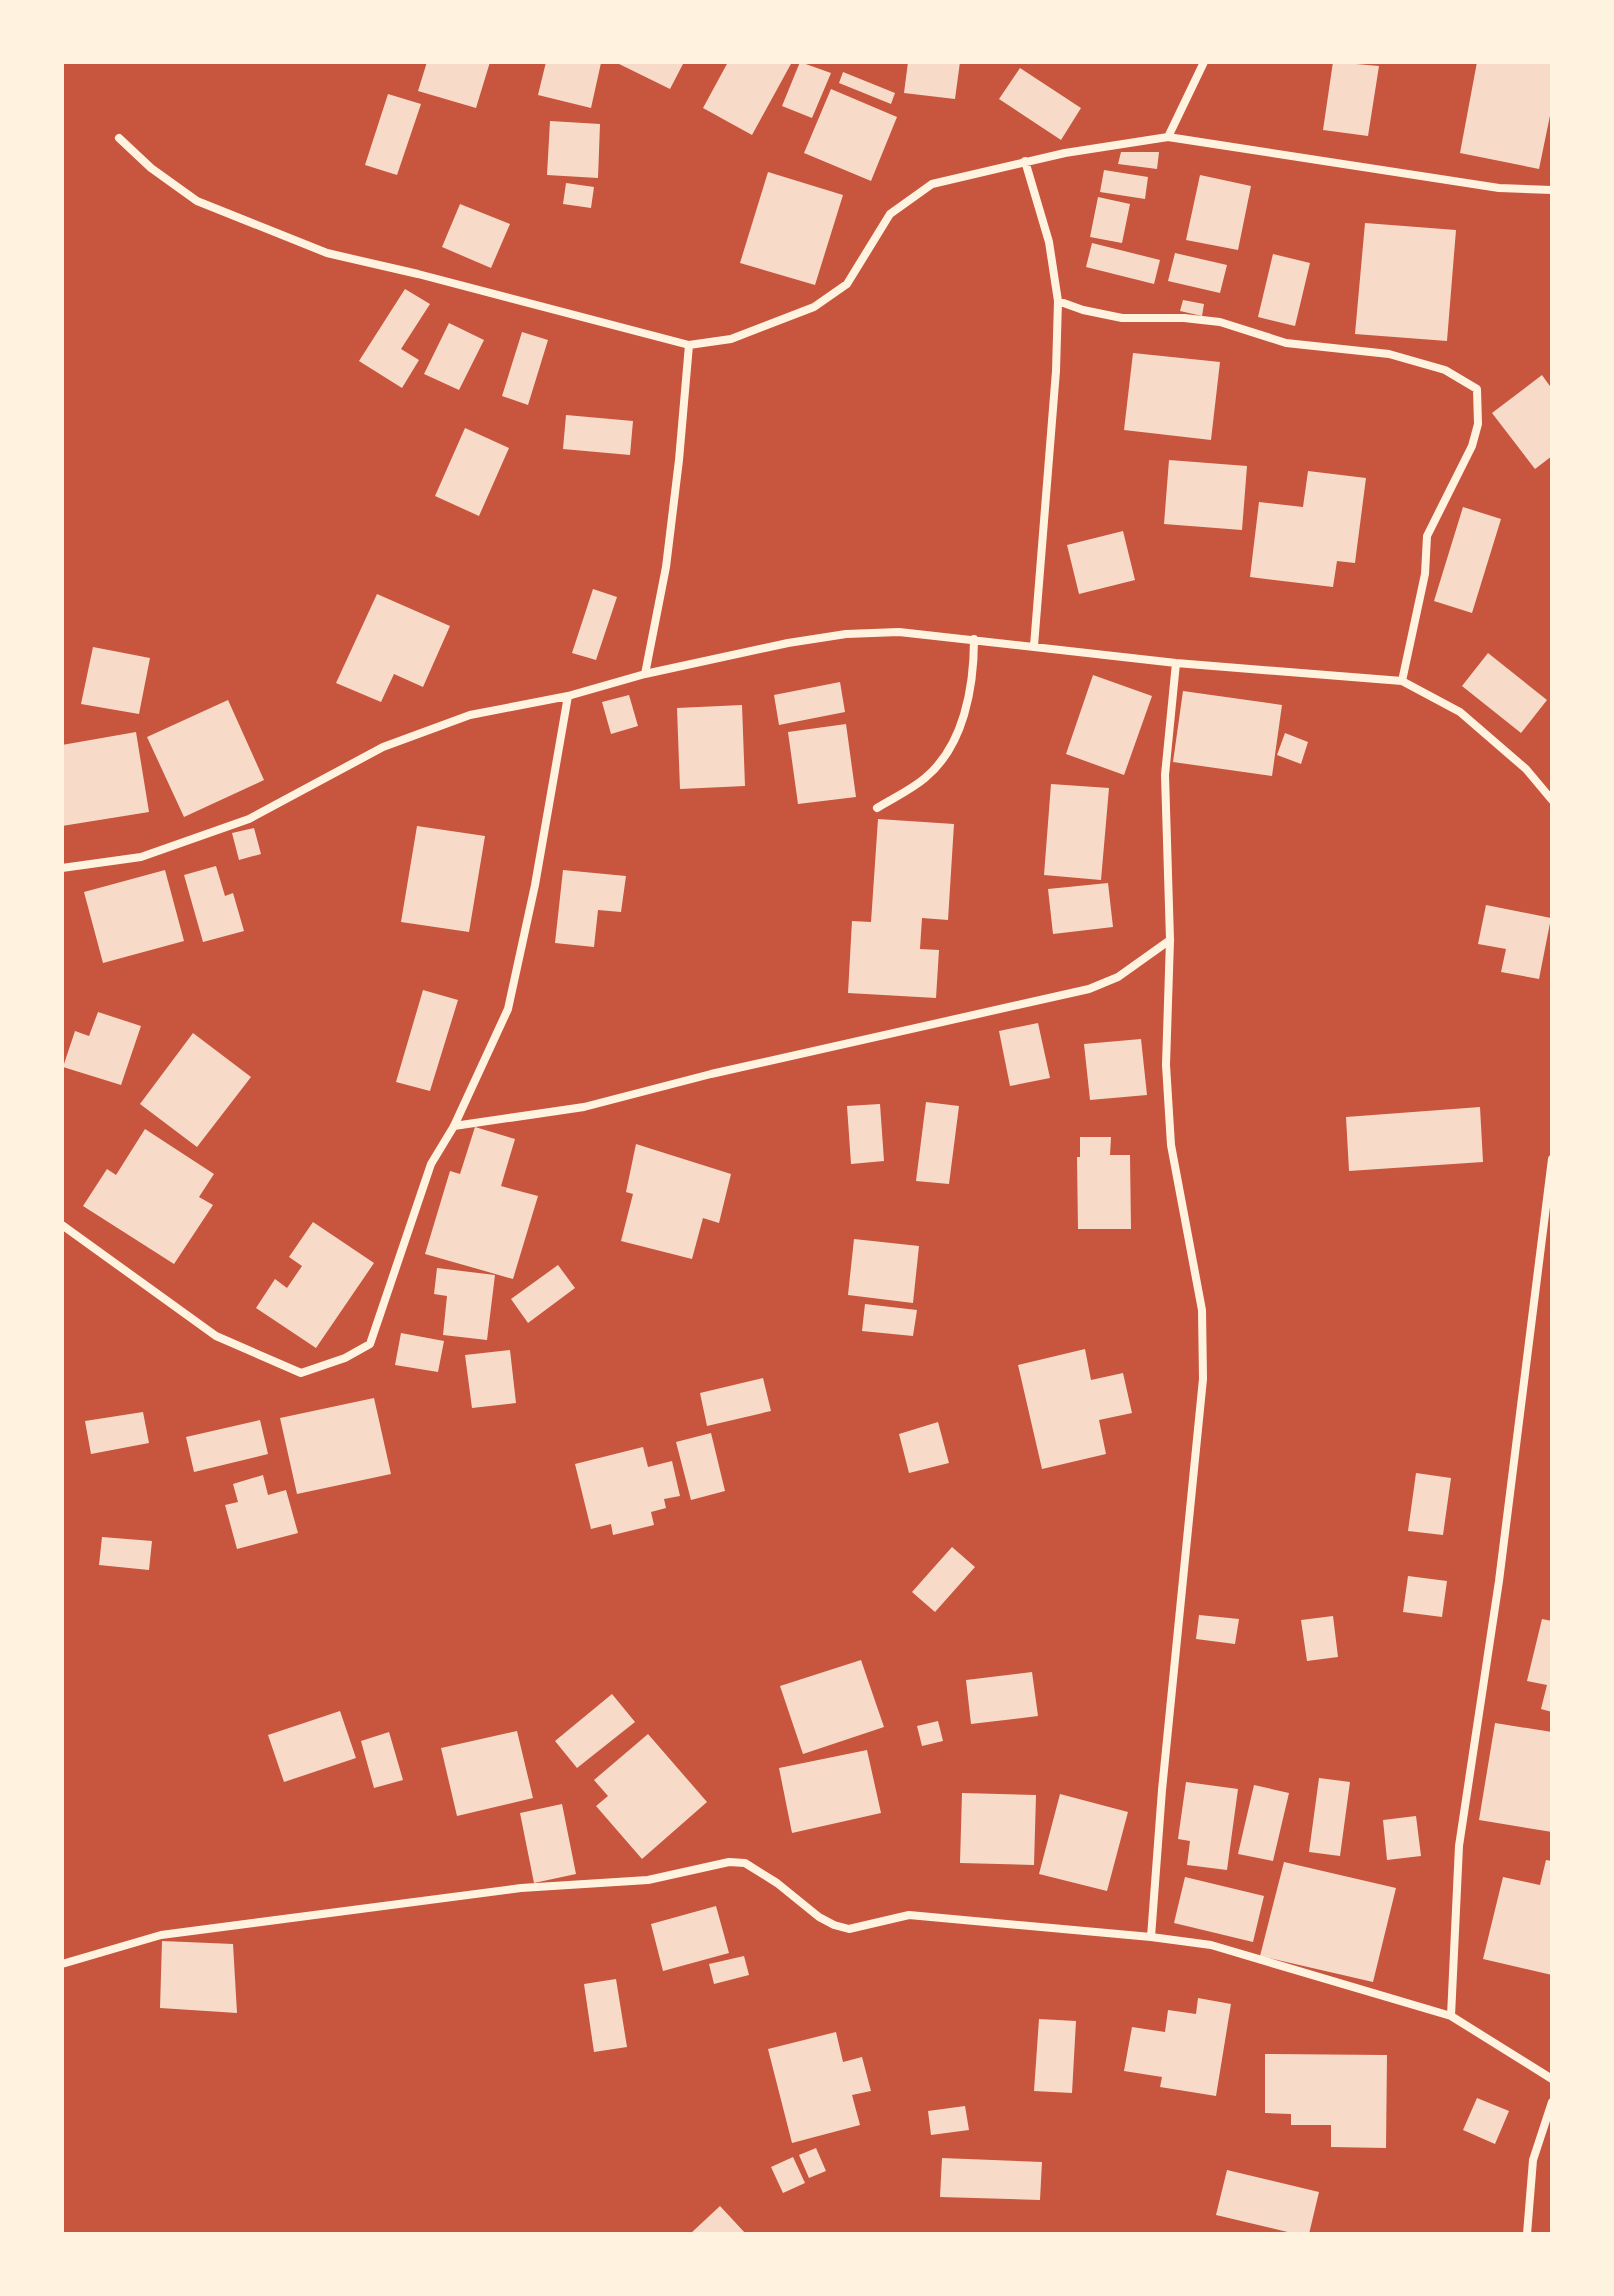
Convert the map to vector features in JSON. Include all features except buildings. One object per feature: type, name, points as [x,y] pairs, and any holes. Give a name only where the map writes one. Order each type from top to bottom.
[{"type":"street","points":[[1168,137],[1204,62]]},
{"type":"street","points":[[119,138],[151,168],[197,201],[327,253],[689,345],[731,339],[814,307],[847,284],[890,214],[911,197],[932,184],[1025,161],[1168,137],[1499,188],[1552,190]]},
{"type":"street","points":[[1025,161],[1049,242],[1058,301],[1056,371],[1034,646]]},
{"type":"street","points":[[1058,301],[1122,318],[1184,318],[1220,322],[1286,343],[1389,354],[1445,370],[1477,389],[1478,424],[1472,446],[1427,536],[1425,574],[1402,681]]},
{"type":"street","points":[[645,674],[666,567],[689,345]]},
{"type":"street","points":[[62,868],[141,857],[249,819],[383,747],[470,715],[568,696],[645,674],[788,643],[846,634],[899,632],[1176,663],[1402,681],[1460,712],[1526,769],[1552,800]]},
{"type":"street","points":[[877,808],[925,779],[947,753],[971,692],[974,639]]},
{"type":"street","points":[[1151,1937],[1162,1790],[1203,1379],[1202,1310],[1171,1145],[1166,1065],[1170,940],[1165,775],[1176,663]]},
{"type":"street","points":[[62,1225],[216,1336],[301,1373],[345,1358],[370,1344],[431,1164],[454,1126],[508,1009],[535,885],[568,696]]},
{"type":"street","points":[[454,1126],[584,1107],[771,1060],[1089,989],[1118,977],[1170,940]]},
{"type":"street","points":[[1451,2016],[1459,1846],[1499,1581],[1552,1159]]},
{"type":"street","points":[[62,1964],[161,1935],[521,1888],[648,1880],[729,1862],[745,1863],[755,1867],[819,1917],[849,1929],[909,1915],[1211,1945],[1451,2016],[1552,2079]]},
{"type":"street","points":[[1527,2234],[1533,2160],[1552,2102]]}]
